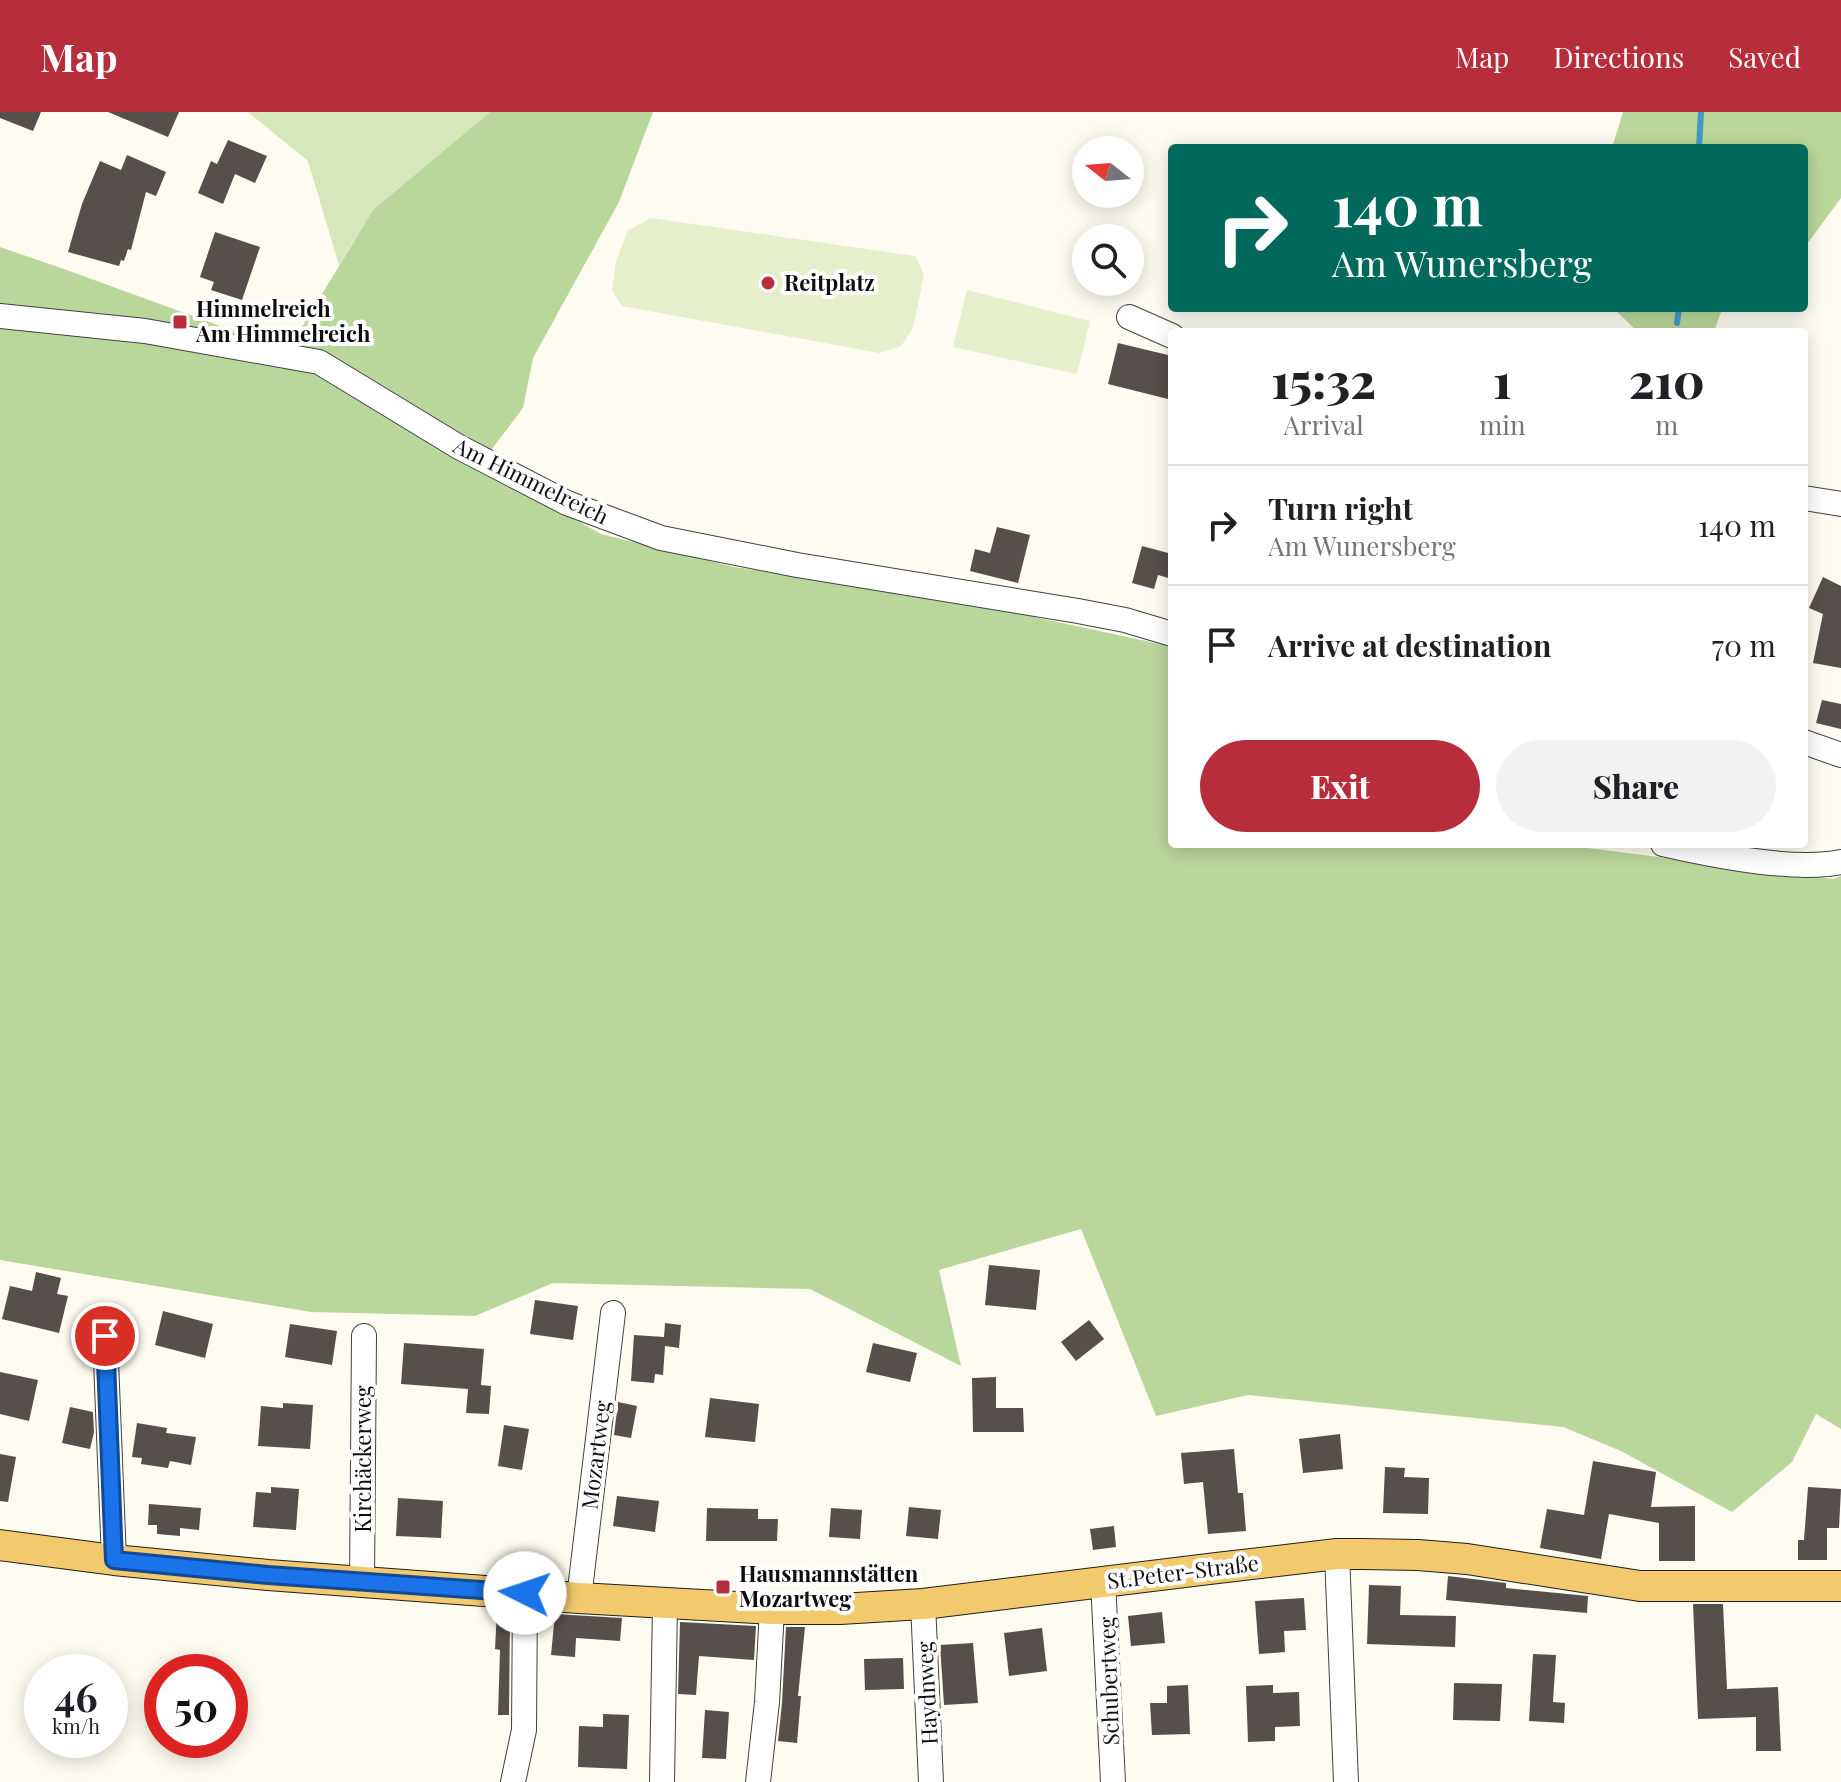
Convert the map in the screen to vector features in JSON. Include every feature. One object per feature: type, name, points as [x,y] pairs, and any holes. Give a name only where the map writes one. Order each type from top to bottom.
[{"type":"main road","name":"St.Peter-Straße","points":[[0,1545],[114,1560],[362,1582],[772,1609],[923,1604],[1337,1554],[1388,1553],[1467,1559],[1640,1586],[1841,1586]]},
{"type":"street","name":"Am Himmelreich","points":[[0,316],[145,331],[319,362],[459,447],[567,503],[661,538],[797,565],[1078,611],[1168,633]]},
{"type":"street","points":[[1129,317],[1168,334]]},
{"type":"street","points":[[1808,499],[1841,504]]},
{"type":"street","points":[[1808,743],[1841,755]]},
{"type":"street","points":[[1686,848],[1753,860],[1811,865],[1841,862]]},
{"type":"street","name":"Mozartweg","points":[[579,1598],[613,1313]]},
{"type":"street","points":[[105,1336],[114,1560]]},
{"type":"street","name":"Kirchäckerweg","points":[[362,1582],[364,1336]]},
{"type":"street","points":[[1337,1554],[1346,1782]]},
{"type":"street","name":"Schubertweg","points":[[1103,1581],[1113,1782]]},
{"type":"street","points":[[513,1782],[524,1730],[525,1593]]},
{"type":"street","points":[[662,1782],[665,1604]]},
{"type":"street","name":"Haydnweg","points":[[923,1604],[931,1782]]},
{"type":"street","points":[[758,1782],[767,1702],[772,1609]]},
{"type":"green space","points":[[248,112],[490,112],[373,210],[339,265],[308,161]]},
{"type":"green space","points":[[490,112],[653,112],[619,202],[533,358],[523,408],[479,466],[601,534],[734,567],[927,594],[1168,646],[1168,848],[1587,848],[1833,879],[1841,876],[1841,1429],[1816,1414],[1792,1462],[1732,1512],[1621,1451],[1563,1427],[1248,1395],[1156,1416],[1081,1229],[939,1270],[961,1366],[810,1289],[553,1283],[475,1316],[311,1312],[0,1260],[0,247],[234,331],[296,337],[373,210]]},
{"type":"green space","points":[[1623,112],[1841,112],[1841,198],[1808,243],[1808,144],[1613,144]]},
{"type":"green space","name":"Reitplatz","points":[[651,218],[915,256],[924,275],[913,328],[901,346],[879,353],[622,306],[612,290],[616,261],[628,230]]},
{"type":"green space","points":[[967,290],[1090,321],[1077,374],[953,347]]},
{"type":"green space","points":[[1617,312],[1721,312],[1715,328],[1634,328]]},
{"type":"building","points":[[0,112],[41,112],[33,131],[0,118]]},
{"type":"building","points":[[108,112],[179,112],[168,137]]},
{"type":"building","points":[[228,140],[267,156],[255,183],[235,174],[223,204],[198,193],[211,161],[217,164]]},
{"type":"building","points":[[127,155],[166,172],[156,196],[146,192],[131,250],[128,249],[119,266],[68,252],[82,204],[100,161],[121,170]]},
{"type":"building","points":[[215,232],[260,247],[242,300],[211,290],[214,282],[200,277]]},
{"type":"building","points":[[1118,343],[1168,355],[1168,399],[1108,384]]},
{"type":"building","points":[[997,527],[1030,535],[1018,583],[970,571],[975,549],[990,553]]},
{"type":"building","points":[[1142,546],[1168,553],[1168,578],[1158,575],[1154,589],[1132,583]]},
{"type":"building","points":[[1823,577],[1841,586],[1841,668],[1813,663],[1823,614],[1809,608]]},
{"type":"building","points":[[1822,700],[1841,704],[1841,729],[1816,723]]},
{"type":"building","points":[[989,1265],[1040,1270],[1036,1310],[985,1305]]},
{"type":"building","points":[[36,1272],[61,1278],[57,1294],[68,1296],[59,1333],[2,1319],[10,1286],[32,1291]]},
{"type":"building","points":[[535,1300],[578,1306],[573,1340],[530,1334]]},
{"type":"building","points":[[163,1311],[213,1324],[205,1358],[155,1345]]},
{"type":"building","points":[[1089,1320],[1104,1339],[1076,1361],[1061,1342]]},
{"type":"building","points":[[665,1323],[681,1325],[679,1348],[665,1346],[663,1375],[655,1374],[654,1383],[631,1381],[634,1335],[664,1337]]},
{"type":"building","points":[[290,1324],[337,1331],[332,1365],[285,1357]]},
{"type":"building","points":[[404,1343],[484,1349],[481,1385],[491,1386],[489,1414],[466,1413],[468,1389],[401,1384]]},
{"type":"building","points":[[873,1343],[917,1353],[910,1382],[866,1372]]},
{"type":"building","points":[[0,1372],[38,1380],[29,1421],[0,1414]]},
{"type":"building","points":[[996,1377],[996,1408],[1023,1408],[1024,1432],[973,1432],[972,1378]]},
{"type":"building","points":[[710,1398],[759,1404],[755,1442],[705,1437]]},
{"type":"building","points":[[618,1402],[637,1406],[631,1438],[614,1435]]},
{"type":"building","points":[[283,1403],[313,1405],[310,1449],[258,1446],[261,1406],[283,1408]]},
{"type":"building","points":[[70,1407],[93,1412],[94,1432],[90,1449],[62,1443]]},
{"type":"building","points":[[137,1423],[167,1428],[166,1433],[196,1437],[191,1465],[170,1461],[168,1468],[141,1464],[142,1458],[132,1457]]},
{"type":"building","points":[[504,1425],[529,1429],[522,1470],[498,1466]]},
{"type":"building","points":[[1340,1434],[1343,1469],[1303,1473],[1299,1439]]},
{"type":"building","points":[[1234,1449],[1238,1493],[1243,1493],[1246,1531],[1208,1534],[1203,1482],[1184,1484],[1181,1453]]},
{"type":"building","points":[[0,1454],[16,1457],[8,1502],[0,1501]]},
{"type":"building","points":[[1593,1461],[1656,1472],[1651,1507],[1695,1506],[1695,1561],[1659,1561],[1659,1523],[1609,1514],[1601,1559],[1540,1548],[1547,1509],[1584,1515]]},
{"type":"building","points":[[1385,1467],[1405,1468],[1404,1477],[1429,1478],[1428,1514],[1383,1513]]},
{"type":"building","points":[[271,1487],[299,1489],[296,1530],[253,1527],[256,1492],[271,1493]]},
{"type":"building","points":[[1808,1487],[1841,1489],[1839,1528],[1827,1528],[1827,1560],[1798,1560],[1798,1540],[1804,1540]]},
{"type":"building","points":[[617,1496],[659,1501],[655,1532],[613,1526]]},
{"type":"building","points":[[398,1498],[443,1501],[441,1538],[396,1536]]},
{"type":"building","points":[[149,1504],[201,1508],[199,1530],[180,1528],[180,1536],[157,1534],[157,1525],[148,1525]]},
{"type":"building","points":[[909,1507],[941,1510],[938,1539],[906,1536]]},
{"type":"building","points":[[707,1508],[758,1509],[758,1519],[778,1519],[777,1541],[706,1541]]},
{"type":"building","points":[[831,1508],[862,1510],[860,1539],[829,1537]]},
{"type":"building","points":[[1114,1526],[1116,1547],[1093,1550],[1090,1529]]},
{"type":"building","points":[[1448,1576],[1506,1583],[1506,1588],[1588,1596],[1587,1613],[1446,1600]]},
{"type":"building","points":[[1369,1585],[1401,1586],[1400,1615],[1456,1616],[1455,1647],[1367,1644]]},
{"type":"building","points":[[1304,1598],[1306,1630],[1284,1631],[1285,1652],[1259,1654],[1255,1601]]},
{"type":"building","points":[[1693,1604],[1723,1604],[1727,1689],[1778,1687],[1781,1751],[1756,1751],[1756,1717],[1698,1719]]},
{"type":"building","points":[[497,1610],[510,1611],[509,1715],[498,1715],[500,1650],[495,1649]]},
{"type":"building","points":[[1162,1612],[1165,1643],[1131,1646],[1128,1616]]},
{"type":"building","points":[[555,1614],[622,1618],[620,1641],[576,1638],[575,1657],[551,1655]]},
{"type":"building","points":[[680,1622],[756,1626],[754,1660],[699,1656],[696,1695],[678,1694]]},
{"type":"building","points":[[786,1627],[805,1627],[797,1743],[778,1741]]},
{"type":"building","points":[[1042,1628],[1047,1671],[1009,1676],[1004,1633]]},
{"type":"building","points":[[973,1643],[978,1703],[944,1705],[940,1645]]},
{"type":"building","points":[[1533,1654],[1556,1655],[1553,1702],[1565,1703],[1564,1723],[1529,1721]]},
{"type":"building","points":[[903,1658],[904,1689],[865,1690],[864,1659]]},
{"type":"building","points":[[1454,1683],[1502,1684],[1500,1721],[1453,1720]]},
{"type":"building","points":[[1188,1685],[1190,1734],[1152,1735],[1150,1703],[1167,1703],[1167,1686]]},
{"type":"building","points":[[1273,1685],[1273,1693],[1299,1692],[1300,1726],[1275,1727],[1275,1741],[1248,1742],[1246,1686]]},
{"type":"building","points":[[705,1710],[729,1712],[726,1759],[702,1758]]},
{"type":"building","points":[[603,1714],[629,1715],[627,1769],[578,1767],[579,1726],[603,1727]]},
{"type":"waterway","points":[[1699,144],[1701,112]]},
{"type":"waterway","points":[[1677,323],[1678,312]]},
{"type":"place","name":"Reitplatz","points":[[768,283]]},
{"type":"place","name":"Himmelreich Am Himmelreich","points":[[180,322]]},
{"type":"place","name":"Hausmannstätten Mozartweg","points":[[723,1587]]},
{"type":"route","points":[[105,1336],[114,1560],[268,1575],[525,1593]]}]
